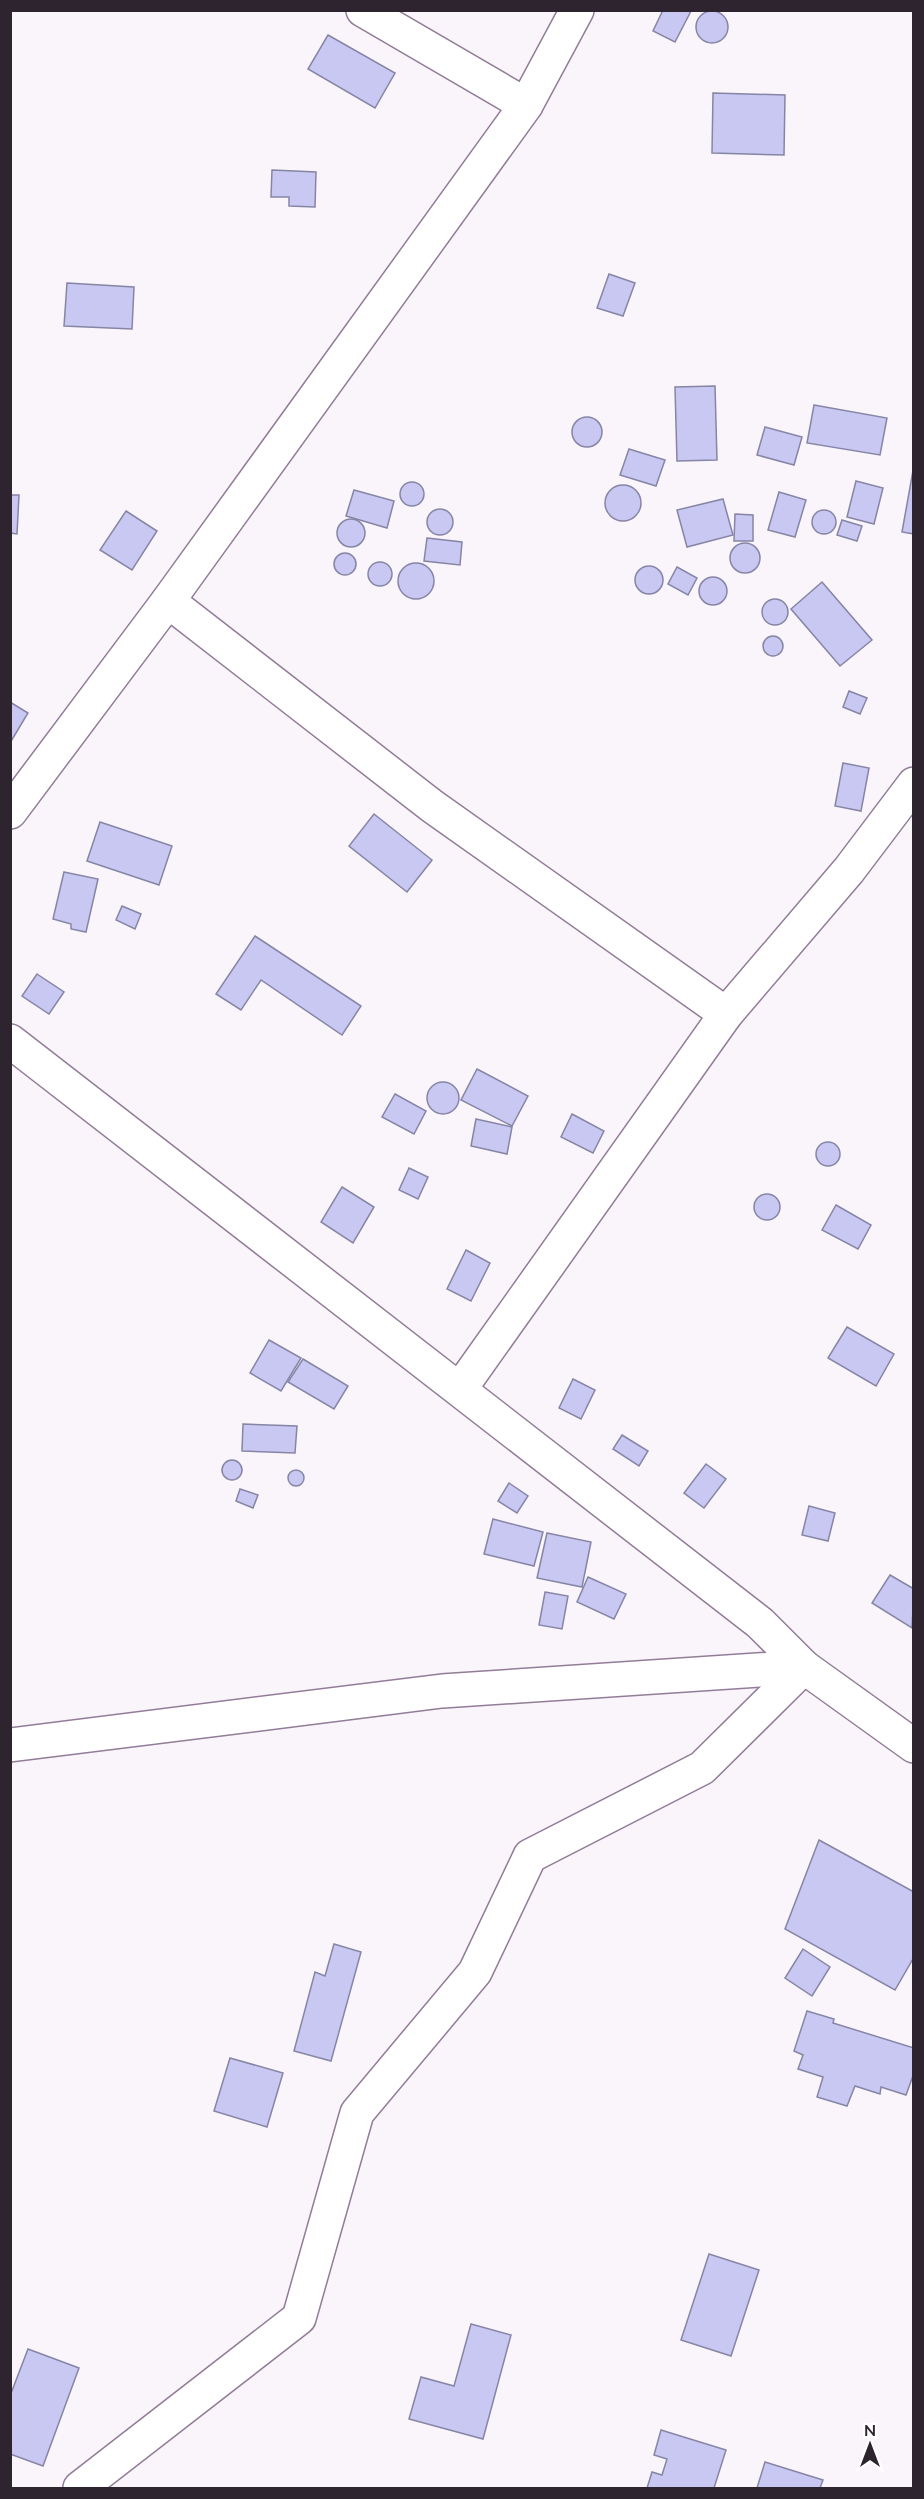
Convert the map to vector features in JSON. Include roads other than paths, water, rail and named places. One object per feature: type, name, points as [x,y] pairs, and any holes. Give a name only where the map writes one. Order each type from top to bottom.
[{"type":"street","points":[[363,10],[526,105]]},
{"type":"street","points":[[10,812],[168,601],[526,105],[577,10]]},
{"type":"street","points":[[168,601],[432,806],[726,1014]]},
{"type":"street","points":[[460,1389],[726,1014],[849,870],[914,784]]},
{"type":"street","points":[[10,1041],[760,1623],[804,1667],[914,1746]]},
{"type":"street","points":[[10,1745],[442,1691],[804,1667]]},
{"type":"street","points":[[80,2488],[299,2318],[357,2113],[475,1972],[530,1856],[702,1768],[804,1667]]}]
